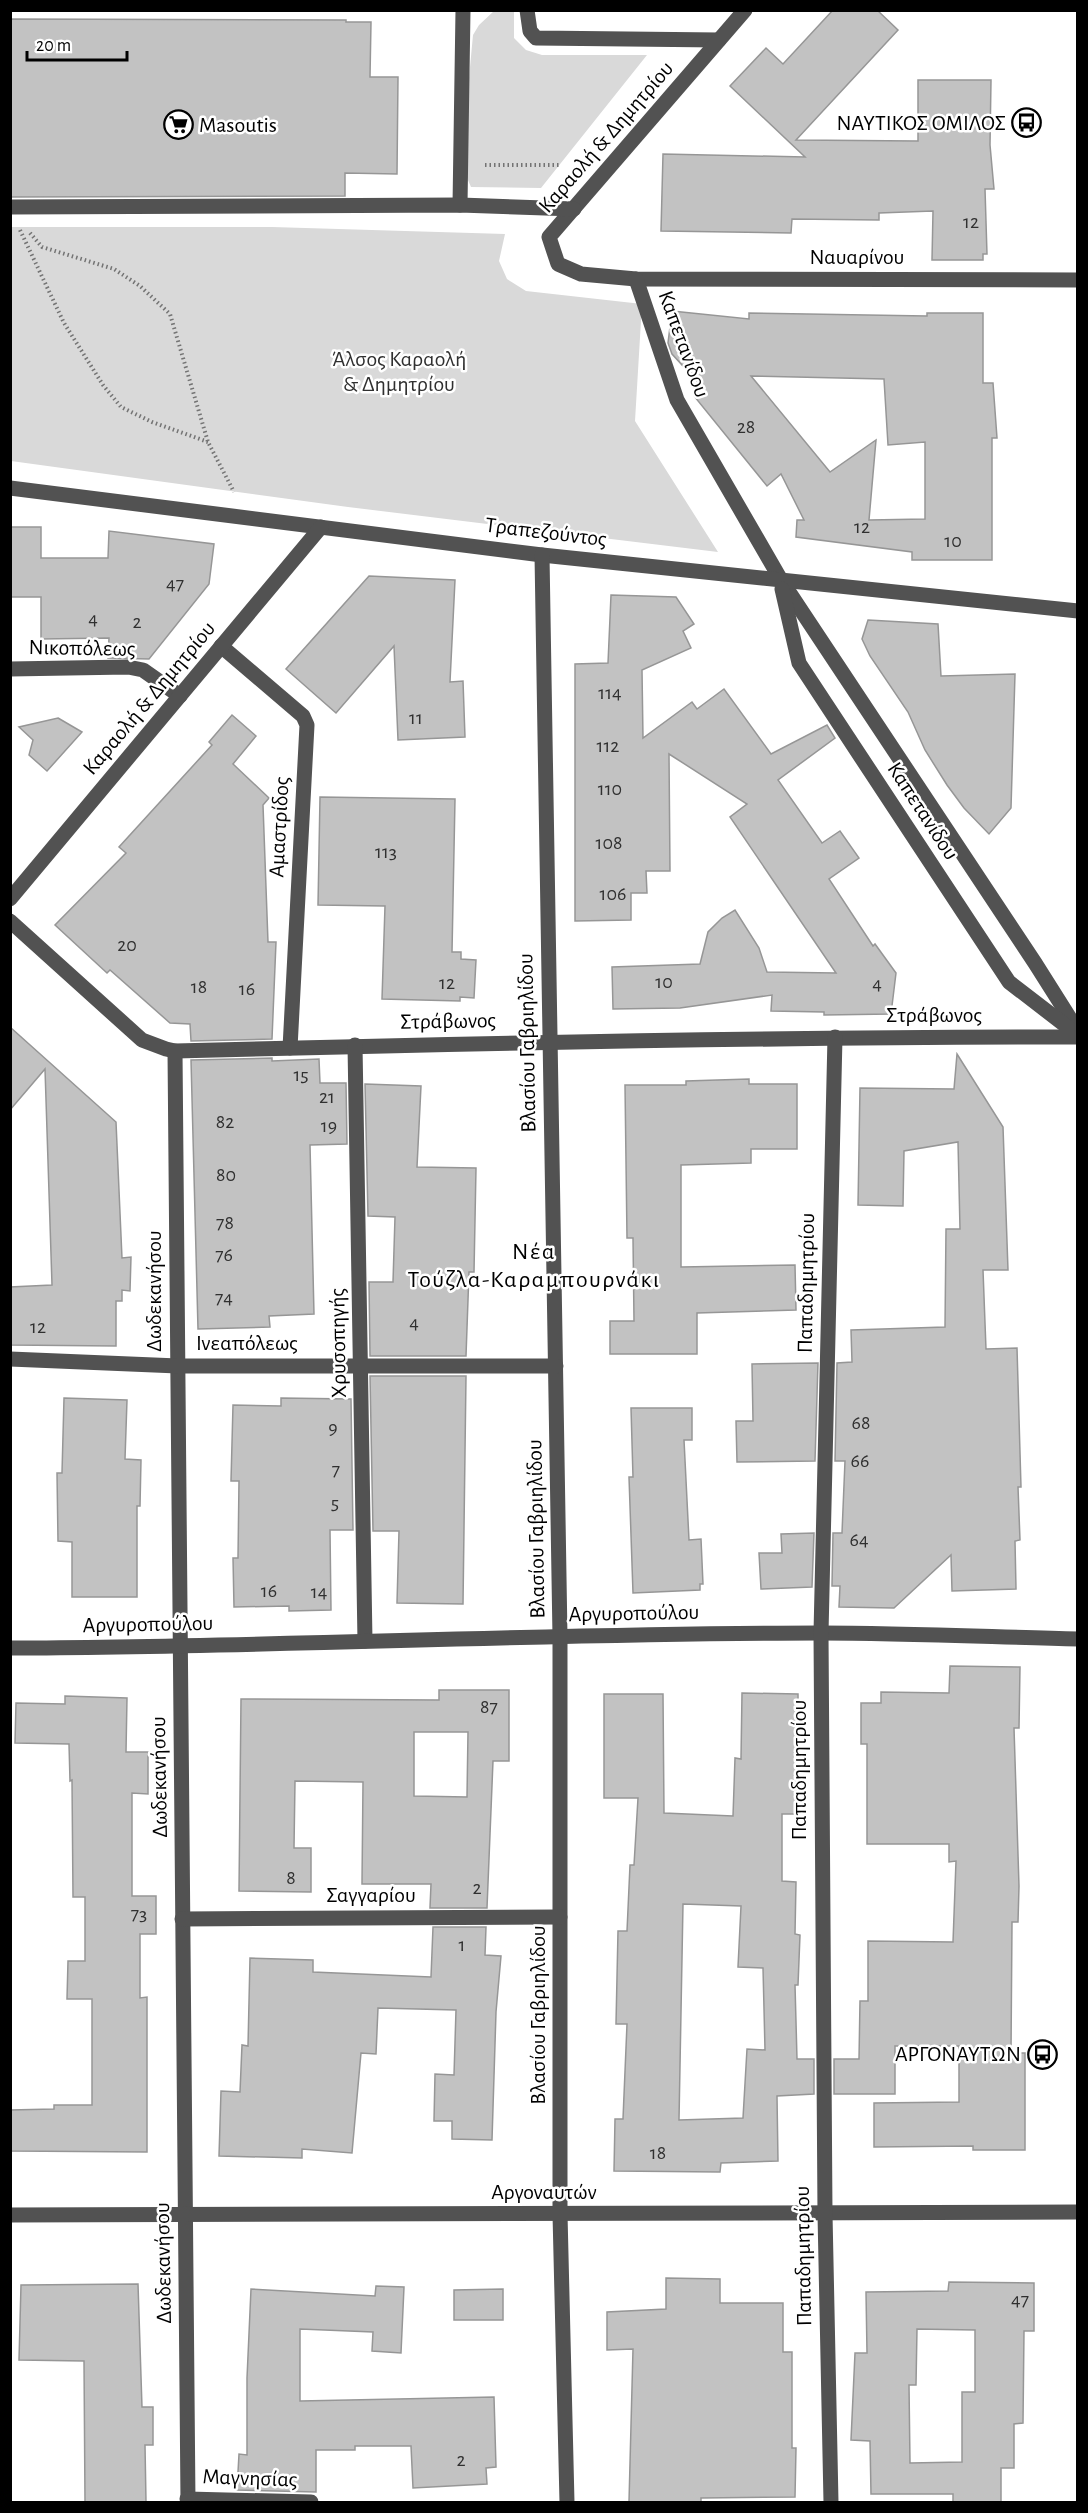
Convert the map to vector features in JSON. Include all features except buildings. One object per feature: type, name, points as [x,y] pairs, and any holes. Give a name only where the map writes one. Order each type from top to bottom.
[{"type":"street","points":[[460,205],[463,10]]},
{"type":"street","points":[[527,10],[530,31],[536,38],[719,40]]},
{"type":"street","name":"Καραολή & Δημητρίου","points":[[636,279],[581,274],[558,264],[549,237],[745,10]]},
{"type":"street","points":[[10,207],[460,205],[574,209]]},
{"type":"street","name":"Ναυαρίνου","points":[[636,279],[1077,280]]},
{"type":"street","name":"Καπετανίδου","points":[[636,279],[677,400],[781,580],[1035,963],[1077,1034]]},
{"type":"street","name":"Τραπεζούντος","points":[[10,488],[542,555],[1077,611]]},
{"type":"street","name":"Καραολή & Δημητρίου","points":[[10,899],[321,527]]},
{"type":"street","name":"Βλασίου Γαβριηλίδου","points":[[542,555],[560,1637],[560,2214],[567,2502]]},
{"type":"street","name":"Καπετανίδου","points":[[781,580],[799,663],[1009,982],[1077,1034]]},
{"type":"street","name":"Αμαστρίδος","points":[[222,646],[303,716],[307,725],[290,1048]]},
{"type":"street","name":"Νικοπόλεως","points":[[10,669],[128,667],[142,670],[180,696]]},
{"type":"street","name":"Στράβωνος","points":[[10,921],[142,1040],[175,1051],[355,1045],[1077,1034]]},
{"type":"street","name":"Παπαδημητρίου","points":[[831,2502],[825,2214],[821,1633],[835,1037]]},
{"type":"street","name":"Χρυσοπηγής","points":[[355,1045],[365,1641]]},
{"type":"street","name":"Δωδεκανήσου","points":[[175,1051],[188,2501]]},
{"type":"street","name":"Ινεαπόλεως","points":[[10,1359],[178,1366],[556,1366]]},
{"type":"street","name":"Αργυροπούλου","points":[[10,1648],[180,1647],[365,1641],[821,1633],[1077,1639]]},
{"type":"street","name":"Σαγγαρίου","points":[[183,1919],[560,1917]]},
{"type":"street","name":"Αργοναυτών","points":[[10,2215],[1077,2212]]},
{"type":"street","name":"Μαγνησίας","points":[[188,2501],[310,2502]]},
{"type":"path","points":[[461,164],[559,165]]},
{"type":"path","points":[[19,229],[64,323],[103,385],[121,407],[152,422],[208,442]]},
{"type":"path","points":[[28,230],[42,247],[114,269],[140,286],[170,314],[208,442],[249,518]]},
{"type":"green space","points":[[494,11],[514,11],[514,38],[526,50],[542,55],[647,55],[541,188],[471,187],[461,164],[473,35],[479,25]]},
{"type":"green space","name":"Άλσος Καραολή & Δημητρίου","points":[[11,227],[272,227],[505,234],[499,261],[507,279],[526,291],[642,304],[635,421],[718,552],[348,507],[11,461]]},
{"type":"place","name":"ΝΑΥΤΙΚΟΣ ΟΜΙΛΟΣ","points":[[1027,123]]},
{"type":"place","name":"Masoutis","points":[[178,125]]},
{"type":"place","name":"ΑΡΓΟΝΑΥΤΩΝ","points":[[1042,2054]]},
{"type":"district","name":"Νέα Τούζλα-Καραμπουρνάκι","points":[[534,1266]]}]
